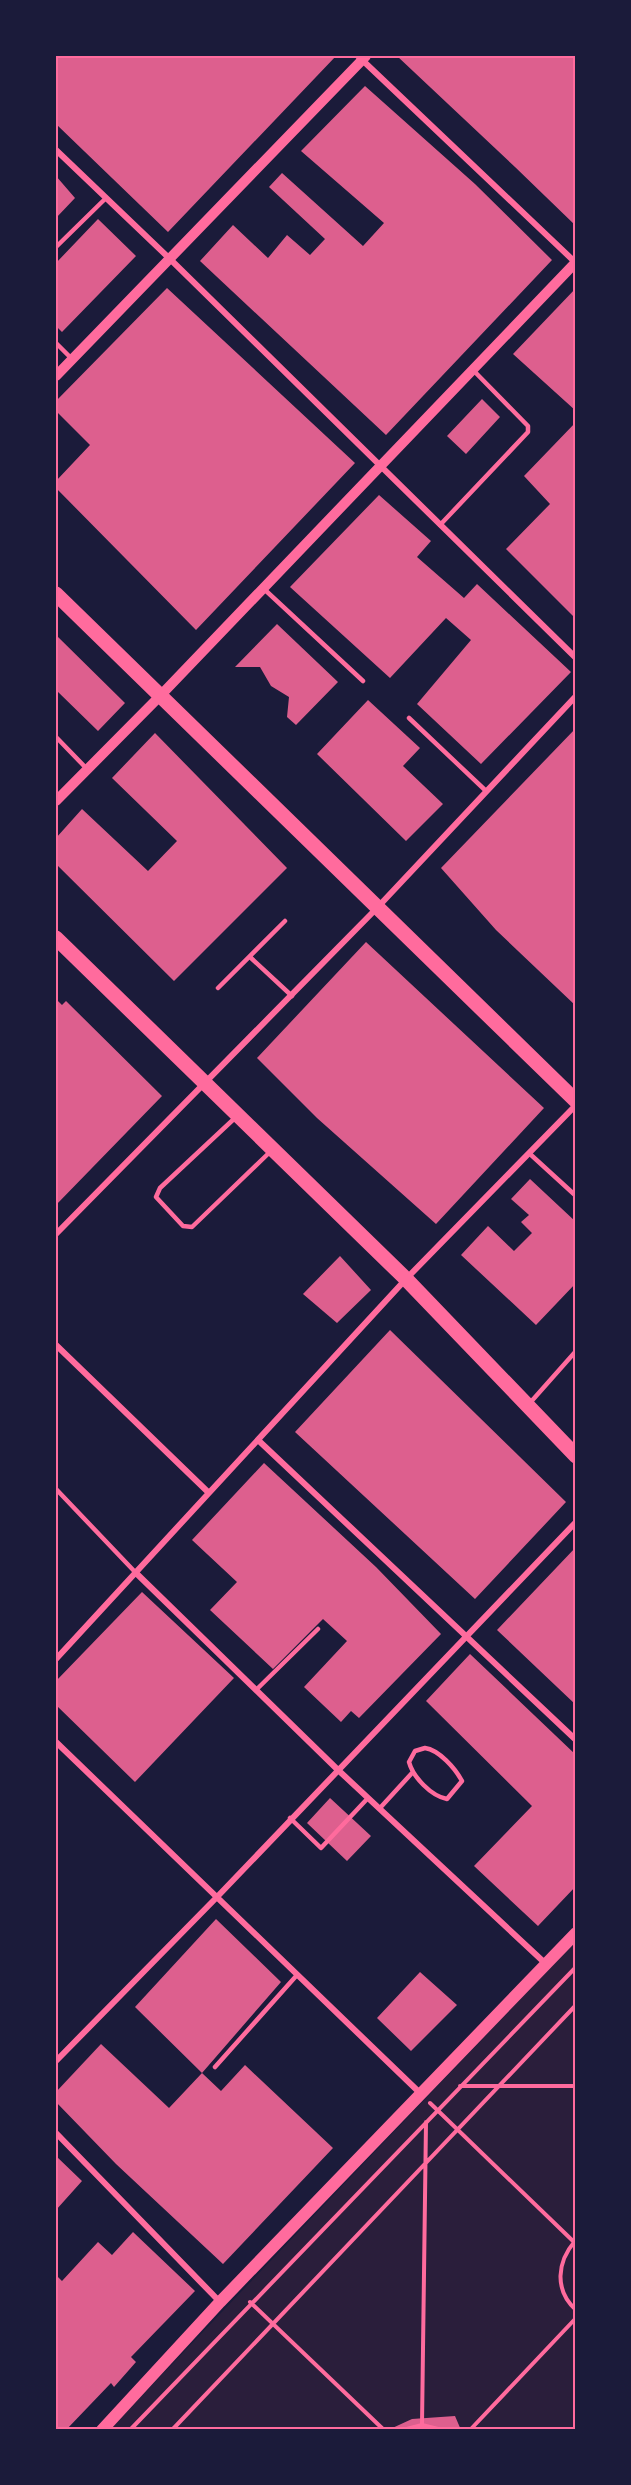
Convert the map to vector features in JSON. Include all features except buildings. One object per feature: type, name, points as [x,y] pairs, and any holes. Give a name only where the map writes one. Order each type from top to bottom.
[{"type":"highway","points":[[56,594],[576,1103]]},
{"type":"highway","points":[[56,938],[406,1279],[576,1456]]},
{"type":"main road","points":[[102,2430],[234,2287],[576,1933]]},
{"type":"street","points":[[56,376],[362,57],[575,263],[160,696],[56,801]]},
{"type":"street","points":[[56,150],[576,658]]},
{"type":"street","points":[[56,1234],[292,996],[576,696]]},
{"type":"street","points":[[56,1659],[406,1279],[530,1154],[576,1103]]},
{"type":"street","points":[[56,1345],[209,1493]]},
{"type":"street","points":[[258,1440],[576,1740]]},
{"type":"street","points":[[56,2061],[217,1898],[290,1818],[576,1522]]},
{"type":"street","points":[[136,1573],[337,1769],[546,1964]]},
{"type":"street","points":[[56,1742],[420,2093]]},
{"type":"street","points":[[56,2133],[220,2302]]},
{"type":"lane","points":[[56,247],[106,198]]},
{"type":"lane","points":[[56,343],[72,359]]},
{"type":"lane","points":[[440,525],[528,432],[528,426],[523,420],[472,368]]},
{"type":"lane","points":[[262,587],[363,681]]},
{"type":"lane","points":[[409,718],[485,790]]},
{"type":"lane","points":[[56,737],[87,769]]},
{"type":"lane","points":[[218,988],[285,921]]},
{"type":"lane","points":[[249,957],[292,996]]},
{"type":"lane","points":[[238,1115],[160,1188],[156,1197],[183,1226],[192,1227],[273,1149]]},
{"type":"lane","points":[[530,1154],[576,1196]]},
{"type":"lane","points":[[527,1406],[576,1351]]},
{"type":"lane","points":[[56,1489],[136,1573]]},
{"type":"lane","points":[[256,1690],[318,1629]]},
{"type":"lane","points":[[432,1749],[457,1771],[462,1781],[447,1799],[440,1797],[412,1773],[409,1762],[416,1751],[432,1749]]},
{"type":"lane","points":[[380,1808],[412,1773]]},
{"type":"lane","points":[[290,1818],[321,1848],[368,1798]]},
{"type":"lane","points":[[215,2067],[297,1975]]},
{"type":"path","points":[[130,2430],[576,1967]]},
{"type":"path","points":[[172,2430],[576,2005]]},
{"type":"path","points":[[460,2086],[576,2086]]},
{"type":"path","points":[[420,2093],[575,2242],[561,2266],[560,2279],[563,2293],[576,2310]]},
{"type":"path","points":[[422,2425],[426,2122]]},
{"type":"path","points":[[234,2287],[384,2430]]},
{"type":"path","points":[[470,2430],[576,2318]]},
{"type":"path","points":[[403,2430],[422,2425],[442,2430]]},
{"type":"shaded area","points":[[575,1942],[575,2429],[110,2430],[134,2404]]}]
